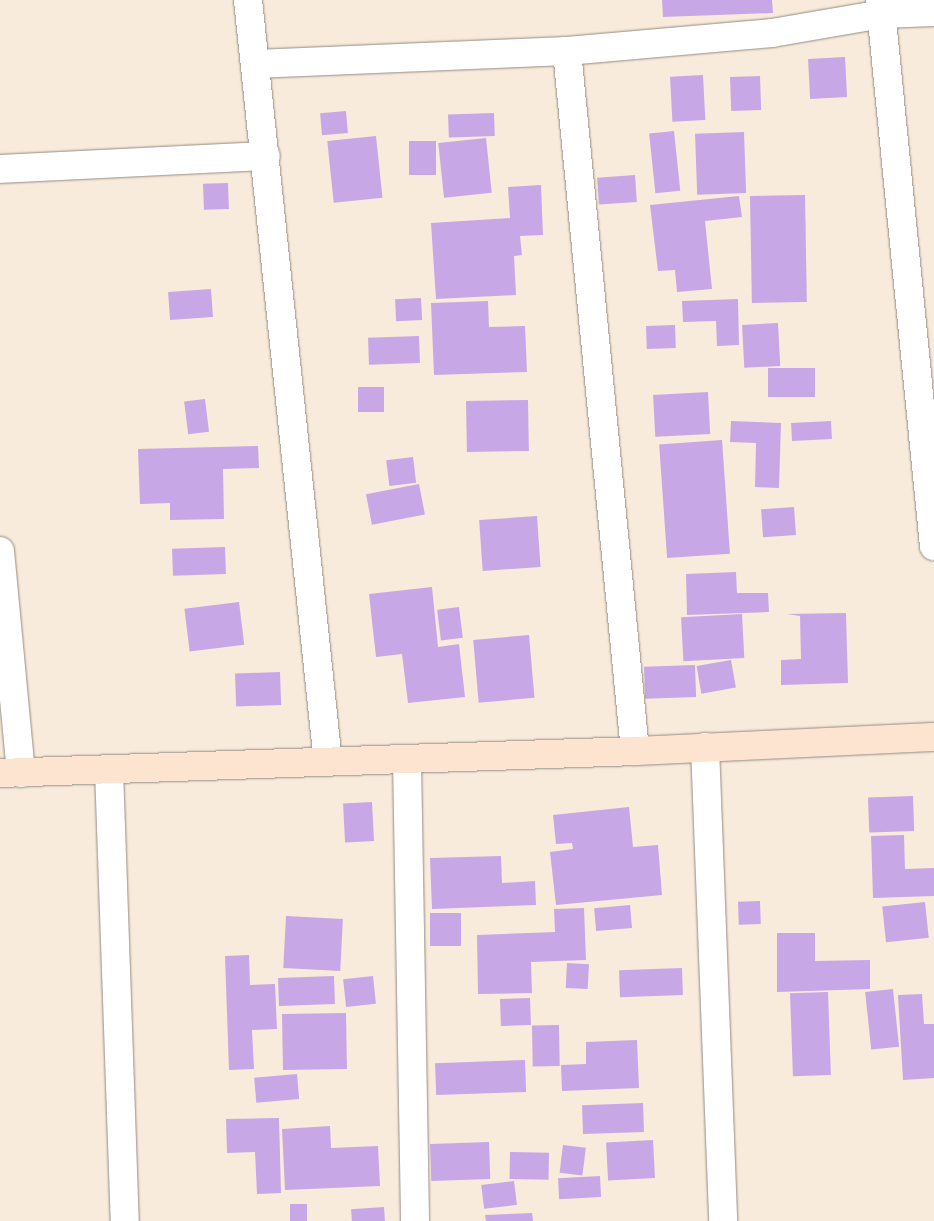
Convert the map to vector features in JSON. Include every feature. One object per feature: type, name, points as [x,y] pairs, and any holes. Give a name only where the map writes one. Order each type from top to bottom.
[{"type":"street","points":[[248,0],[266,156],[328,762]]},
{"type":"street","points":[[255,64],[567,51],[772,33],[881,7],[934,12]]},
{"type":"street","points":[[881,7],[934,546]]},
{"type":"street","points":[[567,51],[635,751]]},
{"type":"street","points":[[0,169],[266,156]]},
{"type":"street","points":[[0,551],[11,773],[407,760],[934,737]]},
{"type":"street","points":[[705,747],[723,1221]]},
{"type":"street","points":[[407,760],[415,1221]]},
{"type":"street","points":[[109,770],[125,1221]]},
{"type":"building","points":[[662,0],[772,0],[773,13],[663,17]]},
{"type":"building","points":[[845,57],[847,97],[810,99],[808,59]]},
{"type":"building","points":[[703,75],[705,120],[672,122],[670,77]]},
{"type":"building","points":[[760,76],[761,110],[731,111],[730,77]]},
{"type":"building","points":[[346,111],[348,133],[322,135],[320,113]]},
{"type":"building","points":[[494,113],[495,136],[449,138],[448,115]]},
{"type":"building","points":[[674,131],[680,191],[655,193],[649,134]]},
{"type":"building","points":[[744,132],[746,193],[697,195],[695,134]]},
{"type":"building","points":[[376,136],[382,198],[334,203],[327,141]]},
{"type":"building","points":[[486,138],[492,193],[444,198],[438,143]]},
{"type":"building","points":[[409,141],[436,141],[436,175],[409,175]]},
{"type":"building","points":[[635,175],[637,202],[599,205],[597,178]]},
{"type":"building","points":[[228,183],[229,209],[204,210],[203,184]]},
{"type":"building","points":[[541,185],[543,235],[520,236],[522,255],[514,256],[516,295],[436,299],[431,223],[510,218],[508,187]]},
{"type":"building","points":[[805,195],[807,302],[752,303],[750,196]]},
{"type":"building","points":[[739,196],[742,217],[705,221],[712,289],[677,292],[675,270],[658,271],[650,205]]},
{"type":"building","points":[[211,289],[213,317],[170,320],[168,292]]},
{"type":"building","points":[[421,298],[422,320],[396,321],[395,299]]},
{"type":"building","points":[[738,299],[739,345],[717,346],[716,321],[683,322],[682,301]]},
{"type":"building","points":[[488,301],[489,327],[525,326],[527,372],[434,375],[431,303]]},
{"type":"building","points":[[778,323],[780,366],[744,368],[742,325]]},
{"type":"building","points":[[675,325],[676,348],[647,349],[646,326]]},
{"type":"building","points":[[419,336],[420,363],[369,365],[368,338]]},
{"type":"building","points":[[768,368],[815,368],[815,397],[768,397]]},
{"type":"building","points":[[358,387],[384,387],[384,412],[358,412]]},
{"type":"building","points":[[708,392],[710,434],[655,437],[653,395]]},
{"type":"building","points":[[205,399],[209,432],[188,434],[184,402]]},
{"type":"building","points":[[528,400],[529,451],[467,452],[466,401]]},
{"type":"building","points":[[731,421],[781,423],[779,488],[755,487],[756,443],[730,442]]},
{"type":"building","points":[[831,421],[832,439],[792,441],[791,423]]},
{"type":"building","points":[[722,440],[730,554],[667,558],[659,444]]},
{"type":"building","points":[[258,446],[259,468],[223,469],[224,519],[170,520],[170,503],[140,504],[138,449]]},
{"type":"building","points":[[413,457],[416,483],[389,486],[386,460]]},
{"type":"building","points":[[419,484],[425,514],[372,525],[366,494]]},
{"type":"building","points":[[794,507],[796,535],[763,537],[761,509]]},
{"type":"building","points":[[537,516],[541,567],[483,571],[479,520]]},
{"type":"building","points":[[225,547],[226,574],[173,576],[172,549]]},
{"type":"building","points":[[736,572],[737,593],[768,593],[769,612],[687,615],[686,574]]},
{"type":"building","points":[[432,587],[438,647],[459,644],[465,697],[408,703],[402,654],[376,657],[369,594]]},
{"type":"building","points":[[239,602],[244,645],[190,651],[184,609]]},
{"type":"building","points":[[459,607],[463,638],[441,640],[437,610]]},
{"type":"building","points":[[846,613],[848,683],[781,685],[781,660],[801,659],[800,616],[787,614]]},
{"type":"building","points":[[742,614],[744,658],[683,661],[681,617]]},
{"type":"building","points":[[529,635],[534,698],[479,703],[473,640]]},
{"type":"building","points":[[731,660],[736,688],[701,694],[697,666]]},
{"type":"building","points":[[695,665],[696,697],[645,699],[644,667]]},
{"type":"building","points":[[280,672],[281,705],[236,707],[235,674]]},
{"type":"building","points":[[913,796],[914,831],[869,833],[868,798]]},
{"type":"building","points":[[372,802],[374,841],[345,842],[343,804]]},
{"type":"building","points":[[629,807],[633,847],[658,845],[662,895],[556,905],[550,852],[573,849],[572,843],[556,844],[553,815]]},
{"type":"building","points":[[904,835],[905,869],[934,868],[934,896],[873,898],[871,836]]},
{"type":"building","points":[[501,856],[502,883],[535,881],[536,905],[432,909],[430,858]]},
{"type":"building","points":[[760,901],[761,924],[739,925],[738,902]]},
{"type":"building","points":[[925,902],[929,938],[886,942],[882,906]]},
{"type":"building","points":[[630,905],[632,928],[596,931],[594,908]]},
{"type":"building","points":[[584,908],[586,960],[531,962],[532,993],[478,994],[477,935],[555,932],[554,909]]},
{"type":"building","points":[[430,913],[461,913],[461,946],[430,946]]},
{"type":"building","points":[[286,916],[343,919],[340,971],[283,968]]},
{"type":"building","points":[[777,933],[815,933],[815,961],[870,960],[870,989],[777,992]]},
{"type":"building","points":[[249,955],[250,985],[275,984],[277,1029],[252,1030],[254,1069],[229,1070],[225,956]]},
{"type":"building","points":[[567,963],[589,964],[588,989],[566,988]]},
{"type":"building","points":[[682,968],[683,995],[620,997],[619,970]]},
{"type":"building","points":[[334,976],[335,1004],[279,1006],[278,978]]},
{"type":"building","points":[[373,976],[376,1004],[346,1007],[343,979]]},
{"type":"building","points":[[893,989],[899,1047],[871,1050],[865,992]]},
{"type":"building","points":[[828,992],[831,1075],[793,1076],[790,993]]},
{"type":"building","points":[[922,994],[924,1024],[934,1024],[934,1078],[903,1080],[898,995]]},
{"type":"building","points":[[530,998],[531,1025],[501,1026],[500,999]]},
{"type":"building","points":[[346,1013],[347,1069],[283,1070],[282,1014]]},
{"type":"building","points":[[532,1025],[559,1025],[560,1066],[533,1066]]},
{"type":"building","points":[[637,1040],[639,1088],[562,1091],[561,1065],[586,1064],[586,1042]]},
{"type":"building","points":[[525,1060],[526,1092],[436,1095],[435,1063]]},
{"type":"building","points":[[297,1074],[299,1099],[256,1103],[254,1078]]},
{"type":"building","points":[[643,1103],[644,1132],[583,1134],[582,1105]]},
{"type":"building","points":[[279,1118],[281,1193],[257,1194],[255,1152],[227,1153],[226,1119]]},
{"type":"building","points":[[330,1126],[331,1148],[378,1146],[380,1186],[285,1190],[282,1129]]},
{"type":"building","points":[[653,1140],[655,1178],[608,1180],[606,1142]]},
{"type":"building","points":[[489,1142],[490,1179],[431,1181],[430,1144]]},
{"type":"building","points":[[563,1145],[586,1148],[582,1176],[560,1173]]},
{"type":"building","points":[[510,1152],[549,1153],[549,1180],[510,1179]]},
{"type":"building","points":[[600,1176],[601,1197],[559,1199],[558,1178]]},
{"type":"building","points":[[514,1181],[517,1205],[484,1209],[481,1185]]},
{"type":"building","points":[[290,1204],[307,1204],[307,1221],[290,1221]]},
{"type":"building","points":[[384,1207],[385,1221],[352,1221],[351,1209]]},
{"type":"building","points":[[532,1213],[533,1221],[486,1221],[485,1215]]}]
